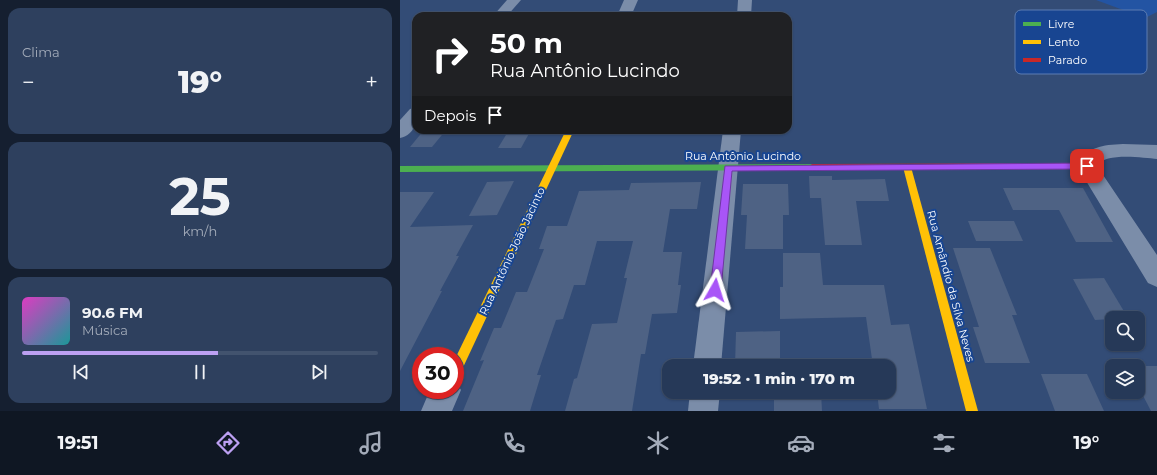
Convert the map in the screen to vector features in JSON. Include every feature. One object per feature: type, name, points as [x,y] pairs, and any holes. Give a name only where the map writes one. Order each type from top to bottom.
[{"type":"street","points":[[504,12],[514,0]]},
{"type":"street","points":[[626,12],[631,0]]},
{"type":"street","points":[[744,12],[745,0]]},
{"type":"street","points":[[400,132],[412,118]]},
{"type":"street","name":"Rua Antônio João Jacinto","points":[[464,353],[568,134]]},
{"type":"street","points":[[708,359],[732,134]]},
{"type":"street","points":[[1157,152],[1111,152],[1099,154],[1092,158],[1087,166],[1157,276]]},
{"type":"street","name":"Rua Antônio Lucindo","points":[[400,169],[1087,166]]},
{"type":"street","name":"Rua Amândio da Silva Neves","points":[[907,167],[972,411]]},
{"type":"street","points":[[436,411],[442,399]]},
{"type":"street","points":[[703,411],[704,399]]},
{"type":"shaded area","points":[[1096,0],[1157,0],[1157,12],[1147,17],[1147,10],[1123,10]]},
{"type":"building","points":[[421,134],[443,134],[432,147],[410,147]]},
{"type":"building","points":[[507,134],[529,134],[521,148],[498,148]]},
{"type":"building","points":[[809,176],[832,176],[832,180],[885,179],[889,201],[856,201],[862,245],[825,245],[821,198],[810,198]]},
{"type":"building","points":[[514,181],[497,215],[469,216],[487,182]]},
{"type":"building","points":[[701,182],[697,209],[670,209],[663,252],[682,252],[678,285],[681,285],[677,313],[652,314],[645,354],[641,354],[632,411],[565,411],[574,379],[577,378],[592,324],[617,323],[627,278],[624,278],[633,241],[597,241],[585,285],[574,285],[563,319],[556,320],[537,375],[541,375],[530,411],[463,411],[484,360],[480,361],[494,328],[501,328],[516,292],[527,292],[544,249],[539,249],[547,226],[567,226],[579,191],[629,190],[631,183]]},
{"type":"building","points":[[743,184],[788,184],[789,215],[783,215],[783,249],[745,249],[747,215],[741,215]]},
{"type":"building","points":[[1003,188],[1083,188],[1113,242],[1076,242],[1059,210],[1013,210]]},
{"type":"building","points":[[400,192],[434,192],[410,227],[473,225],[456,256],[459,256],[440,291],[442,291],[400,371]]},
{"type":"building","points":[[968,221],[1014,221],[1023,241],[976,241]]},
{"type":"building","points":[[953,248],[990,248],[1017,315],[1012,315],[1030,363],[985,363],[973,327],[979,327]]},
{"type":"building","points":[[783,253],[820,253],[823,285],[884,285],[891,325],[909,324],[927,409],[879,409],[878,399],[896,399],[896,359],[872,359],[866,317],[780,319],[780,287],[783,287]]},
{"type":"building","points":[[1104,278],[1124,311],[1105,311],[1105,319],[1095,320],[1073,279]]},
{"type":"building","points":[[780,331],[780,359],[735,359],[736,332]]},
{"type":"building","points":[[1145,366],[1157,366],[1157,411],[1151,411],[1145,399]]},
{"type":"building","points":[[1041,374],[1087,374],[1104,411],[1055,411]]},
{"type":"building","points":[[774,399],[821,399],[822,411],[774,411]]},
{"type":"traffic: fast","points":[[400,169],[812,167]]},
{"type":"traffic: slow","points":[[464,353],[568,134]]},
{"type":"traffic: slow","points":[[907,167],[972,411]]},
{"type":"traffic: jam","points":[[812,167],[1087,166]]},
{"type":"route","points":[[715,290],[728,168],[1087,166]]}]
